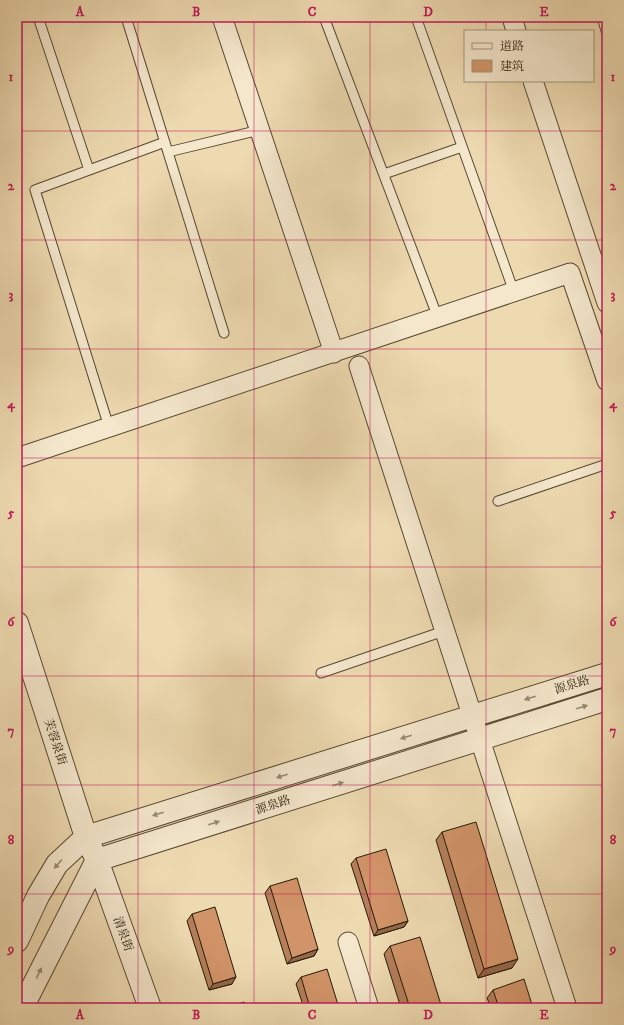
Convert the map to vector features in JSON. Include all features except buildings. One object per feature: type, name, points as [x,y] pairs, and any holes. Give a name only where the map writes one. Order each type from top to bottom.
[{"type":"street","points":[[222,17],[334,352]]},
{"type":"street","points":[[512,17],[516,30]]},
{"type":"street","points":[[533,82],[607,303]]},
{"type":"street","points":[[17,458],[570,273],[607,381]]},
{"type":"street","points":[[359,366],[567,1008]]},
{"type":"street","name":"芙蓉泉街","points":[[19,636],[86,837],[97,860]]},
{"type":"street","name":"源泉路","points":[[17,941],[38,896],[57,864],[86,837],[607,674]]},
{"type":"street","name":"源泉路","points":[[97,860],[607,699]]},
{"type":"street","points":[[22,1008],[97,860]]},
{"type":"street","name":"清泉街","points":[[97,860],[150,1008]]},
{"type":"street","points":[[348,942],[370,1008]]},
{"type":"lane","points":[[38,17],[89,170]]},
{"type":"lane","points":[[126,17],[224,333]]},
{"type":"lane","points":[[324,17],[438,318]]},
{"type":"lane","points":[[416,17],[514,292]]},
{"type":"lane","points":[[602,17],[607,34]]},
{"type":"lane","points":[[168,152],[260,130]]},
{"type":"lane","points":[[109,427],[35,190],[165,142]]},
{"type":"lane","points":[[384,174],[462,147]]},
{"type":"lane","points":[[498,501],[607,464]]},
{"type":"lane","points":[[321,673],[444,631]]}]
